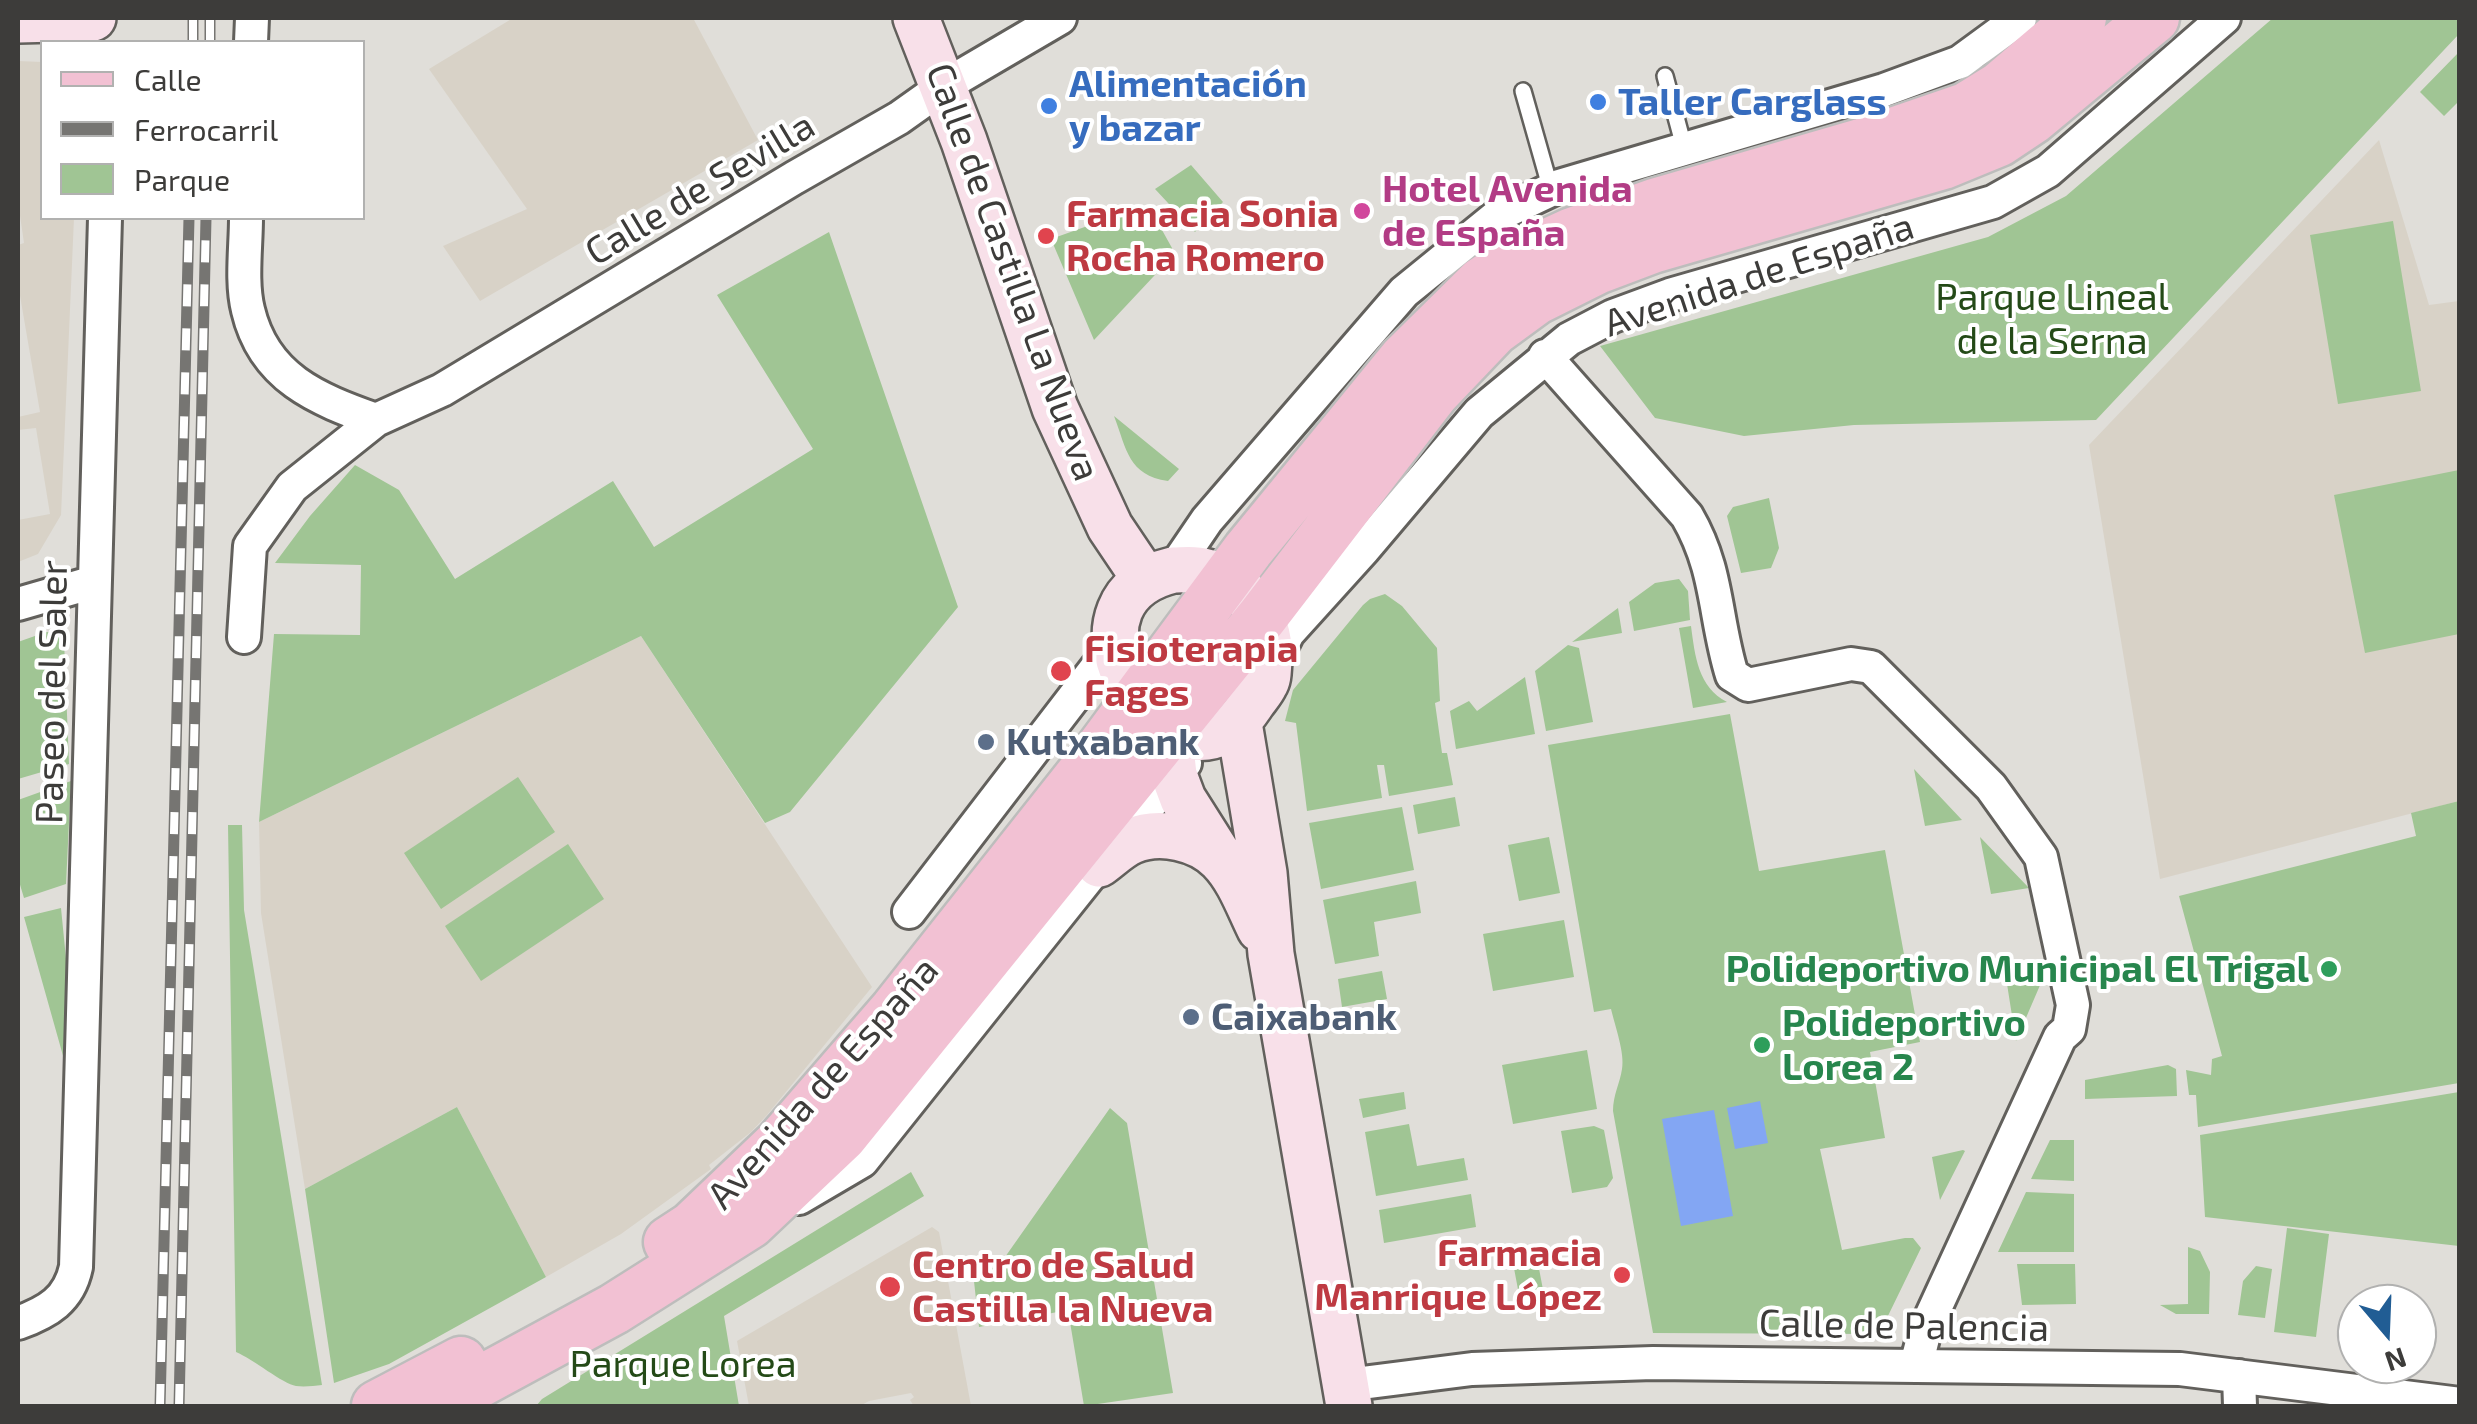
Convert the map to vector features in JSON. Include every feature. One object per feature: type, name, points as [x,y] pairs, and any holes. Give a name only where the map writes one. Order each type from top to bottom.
[{"type":"main road","name":"Avenida de España","points":[[376,1406],[640,1262],[692,1227],[779,1144],[895,1010],[1186,733],[1229,580],[1248,550],[1404,359],[1481,284],[1522,256],[1572,233],[1966,108],[2000,87],[2082,18]]},
{"type":"main road","name":"Avenida de España","points":[[435,1406],[614,1310],[750,1224],[842,1136],[1186,733],[1262,617],[1434,392],[1494,330],[1535,300],[1599,268],[1652,248],[1943,164],[1999,140],[2032,119],[2154,18]]},
{"type":"street","points":[[18,20],[93,18]]},
{"type":"street","name":"Calle de Castilla La Nueva","points":[[916,18],[944,86],[1055,408],[1110,527],[1159,574]]},
{"type":"street","name":"Calle de Sevilla","points":[[244,636],[250,546],[292,487],[376,420],[442,390],[900,118],[944,86],[1060,18]]},
{"type":"street","points":[[1348,1396],[1272,954],[1264,873],[1186,733],[1119,660],[1114,624],[1127,593],[1159,574],[1404,292],[1500,214],[1551,190],[1884,90],[1960,62],[2020,18]]},
{"type":"street","name":"Avenida de España","points":[[750,1224],[862,1161],[1099,864],[1186,733],[1267,682],[1274,658],[1288,633],[1479,412],[1545,356],[1613,316],[1670,296],[1993,202],[2048,172],[2224,18]]},
{"type":"street","name":"Paseo del Saler","points":[[18,1322],[53,1308],[71,1288],[76,1268],[105,220]]},
{"type":"street","points":[[246,220],[247,308],[261,346],[294,383],[320,400],[376,420]]},
{"type":"street","points":[[1545,356],[1686,516],[1704,546],[1732,675],[1748,685],[1851,664],[1870,668],[1991,788],[2041,857],[2073,1005],[2069,1028],[2060,1037],[1925,1330],[1916,1366]]},
{"type":"street","points":[[1159,574],[1202,570],[1229,580],[1248,596],[1262,617],[1270,649],[1267,682]]},
{"type":"street","points":[[18,604],[94,582]]},
{"type":"street","name":"Avenida de España","points":[[909,912],[1101,662],[1114,624]]},
{"type":"street","points":[[1186,733],[1183,800],[1239,885],[1272,954]]},
{"type":"street","points":[[1099,864],[1132,841],[1158,836],[1182,838],[1221,859]]},
{"type":"street","name":"Calle de Palencia","points":[[1348,1396],[1472,1369],[1598,1365],[1916,1366],[2180,1370],[2240,1391],[2460,1404]]},
{"type":"lane","points":[[1665,76],[1684,148]]},
{"type":"lane","points":[[1523,91],[1551,190]]},
{"type":"shaded area","points":[[513,18],[693,18],[758,140],[480,301],[443,246],[527,209],[429,69]]},
{"type":"shaded area","points":[[18,61],[40,62],[40,220],[74,220],[61,515],[38,554],[18,562],[18,520],[50,514],[36,428],[18,430],[18,417],[40,412],[18,284],[18,245],[24,243],[18,202]]},
{"type":"shaded area","points":[[2379,140],[2429,305],[2459,301],[2459,801],[2160,879],[2089,445]]},
{"type":"shaded area","points":[[641,636],[872,987],[767,1115],[709,1165],[711,1169],[621,1234],[546,1277],[457,1107],[305,1189],[261,913],[259,822]]},
{"type":"shaded area","name":"Centro de Salud Castilla la Nueva","points":[[932,1227],[939,1232],[971,1406],[914,1406],[911,1393],[860,1406],[749,1406],[737,1341]]},
{"type":"green space","name":"Parque Lineal de la Serna","points":[[2273,18],[2459,18],[2459,34],[2096,420],[1854,425],[1744,436],[1655,418],[1600,346],[1988,237],[2066,196]]},
{"type":"green space","points":[[2459,52],[2459,101],[2444,116],[2420,92]]},
{"type":"green space","points":[[1191,165],[1223,202],[1195,232],[1155,189]]},
{"type":"green space","points":[[1138,208],[1162,230],[1172,248],[1169,260],[1094,340],[1051,239]]},
{"type":"green space","points":[[2393,221],[2421,391],[2338,404],[2310,235]]},
{"type":"green space","points":[[829,232],[958,607],[790,812],[765,823],[641,636],[259,822],[274,634],[360,635],[361,565],[275,563],[355,465],[399,490],[455,579],[613,481],[654,547],[813,449],[717,295]]},
{"type":"green space","points":[[1114,416],[1179,469],[1168,481],[1137,467],[1126,450]]},
{"type":"green space","points":[[2459,470],[2459,634],[2365,653],[2334,495]]},
{"type":"green space","points":[[1769,498],[1779,548],[1771,568],[1741,573],[1727,516],[1733,507]]},
{"type":"green space","points":[[1679,579],[1688,591],[1690,620],[1634,631],[1629,602],[1655,583]]},
{"type":"green space","points":[[1385,594],[1402,606],[1437,648],[1440,701],[1435,703],[1442,753],[1447,753],[1453,785],[1389,796],[1384,765],[1377,765],[1382,798],[1307,811],[1296,723],[1285,721],[1293,690],[1363,605]]},
{"type":"green space","points":[[1618,608],[1622,633],[1572,642]]},
{"type":"green space","points":[[1691,626],[1704,679],[1727,702],[1693,708],[1679,628]]},
{"type":"green space","points":[[46,632],[61,633],[64,640],[69,764],[18,779],[18,642]]},
{"type":"green space","points":[[1568,645],[1579,648],[1593,722],[1546,731],[1535,671]]},
{"type":"green space","points":[[1525,677],[1535,734],[1456,749],[1450,711],[1469,701],[1477,711]]},
{"type":"green space","name":"Polideportivo Lorea 2","points":[[1730,714],[1759,871],[1885,850],[1920,1042],[1870,1052],[1885,1138],[1820,1149],[1842,1250],[1905,1238],[1913,1238],[1921,1248],[1885,1322],[1869,1334],[1653,1333],[1613,1111],[1623,1063],[1621,1047],[1611,1009],[1594,1012],[1548,745]]},
{"type":"green space","points":[[1914,769],[1962,820],[1925,826]]},
{"type":"green space","points":[[518,777],[555,832],[441,909],[404,853]]},
{"type":"green space","points":[[71,781],[66,884],[24,898],[18,878],[18,800]]},
{"type":"green space","points":[[1455,797],[1460,826],[1418,834],[1413,805]]},
{"type":"green space","name":"Polideportivo Municipal El Trigal","points":[[2459,801],[2459,1083],[2198,1127],[2196,1095],[2189,1095],[2186,1070],[2211,1075],[2212,1059],[2222,1056],[2179,896],[2416,836],[2411,813]]},
{"type":"green space","points":[[1402,807],[1414,870],[1321,889],[1309,823]]},
{"type":"green space","points":[[228,825],[242,825],[244,910],[322,1385],[290,1384],[236,1352]]},
{"type":"green space","points":[[1549,837],[1560,893],[1519,901],[1508,845]]},
{"type":"green space","points":[[1980,837],[2029,888],[1991,894]]},
{"type":"green space","points":[[568,844],[604,899],[481,981],[445,926]]},
{"type":"green space","points":[[1416,881],[1421,913],[1374,922],[1379,956],[1335,964],[1323,900]]},
{"type":"green space","points":[[61,908],[77,1070],[67,1070],[24,917]]},
{"type":"green space","points":[[1564,920],[1574,977],[1493,991],[1483,934]]},
{"type":"green space","points":[[1382,971],[1387,999],[1342,1007],[1338,979]]},
{"type":"green space","points":[[2044,976],[2016,1041],[2007,984]]},
{"type":"green space","points":[[1587,1050],[1597,1109],[1513,1124],[1502,1065]]},
{"type":"green space","points":[[2168,1065],[2176,1069],[2177,1096],[2085,1099],[2085,1080]]},
{"type":"green space","points":[[1404,1092],[1406,1109],[1363,1118],[1359,1099]]},
{"type":"green space","points":[[2459,1092],[2459,1246],[2205,1217],[2200,1135]]},
{"type":"green space","points":[[457,1107],[546,1277],[389,1364],[334,1383],[305,1189]]},
{"type":"green space","points":[[1110,1108],[1127,1123],[1173,1393],[1084,1406],[1068,1310],[979,1327],[973,1272],[998,1267]]},
{"type":"green space","points":[[1409,1124],[1417,1166],[1464,1158],[1468,1180],[1376,1196],[1365,1132]]},
{"type":"green space","points":[[1594,1126],[1604,1130],[1613,1178],[1607,1187],[1572,1193],[1561,1131]]},
{"type":"green space","points":[[2050,1140],[2074,1140],[2074,1181],[2031,1179]]},
{"type":"green space","points":[[1965,1151],[1940,1200],[1932,1157]]},
{"type":"green space","name":"Parque Lorea","points":[[911,1172],[924,1196],[724,1316],[739,1406],[536,1406],[542,1399]]},
{"type":"green space","points":[[2026,1192],[2074,1194],[2074,1252],[1998,1252]]},
{"type":"green space","points":[[1471,1194],[1476,1227],[1384,1243],[1379,1210]]},
{"type":"green space","points":[[2287,1228],[2329,1234],[2316,1337],[2274,1332]]},
{"type":"green space","points":[[2188,1247],[2200,1251],[2210,1272],[2209,1314],[2176,1314],[2160,1305],[2188,1304]]},
{"type":"green space","points":[[1537,1258],[1544,1295],[1520,1300],[1513,1263]]},
{"type":"green space","points":[[2017,1264],[2075,1264],[2076,1304],[2022,1305]]},
{"type":"green space","points":[[2256,1266],[2272,1269],[2265,1318],[2238,1315],[2243,1281]]},
{"type":"water","points":[[1760,1101],[1768,1143],[1735,1149],[1727,1108]]},
{"type":"water","points":[[1714,1110],[1733,1216],[1681,1226],[1662,1119]]},
{"type":"railway","points":[[193,18],[193,40]]},
{"type":"railway","points":[[210,18],[210,40]]},
{"type":"railway","points":[[160,1406],[189,220]]},
{"type":"railway","points":[[179,1406],[206,220]]},
{"type":"place","name":"Taller Carglass","points":[[1598,102]]},
{"type":"place","name":"Alimentación y bazar","points":[[1049,106]]},
{"type":"place","name":"Hotel Avenida de España","points":[[1362,211]]},
{"type":"place","name":"Farmacia Sonia Rocha Romero","points":[[1046,236]]},
{"type":"place","name":"Fisioterapia Fages","points":[[1061,671]]},
{"type":"place","name":"Kutxabank","points":[[986,742]]},
{"type":"place","name":"Polideportivo Municipal El Trigal","points":[[2329,969]]},
{"type":"place","name":"Caixabank","points":[[1191,1017]]},
{"type":"place","name":"Polideportivo Lorea 2","points":[[1762,1045]]},
{"type":"place","name":"Farmacia Manrique López","points":[[1622,1275]]},
{"type":"place","name":"Centro de Salud Castilla la Nueva","points":[[890,1287]]}]
